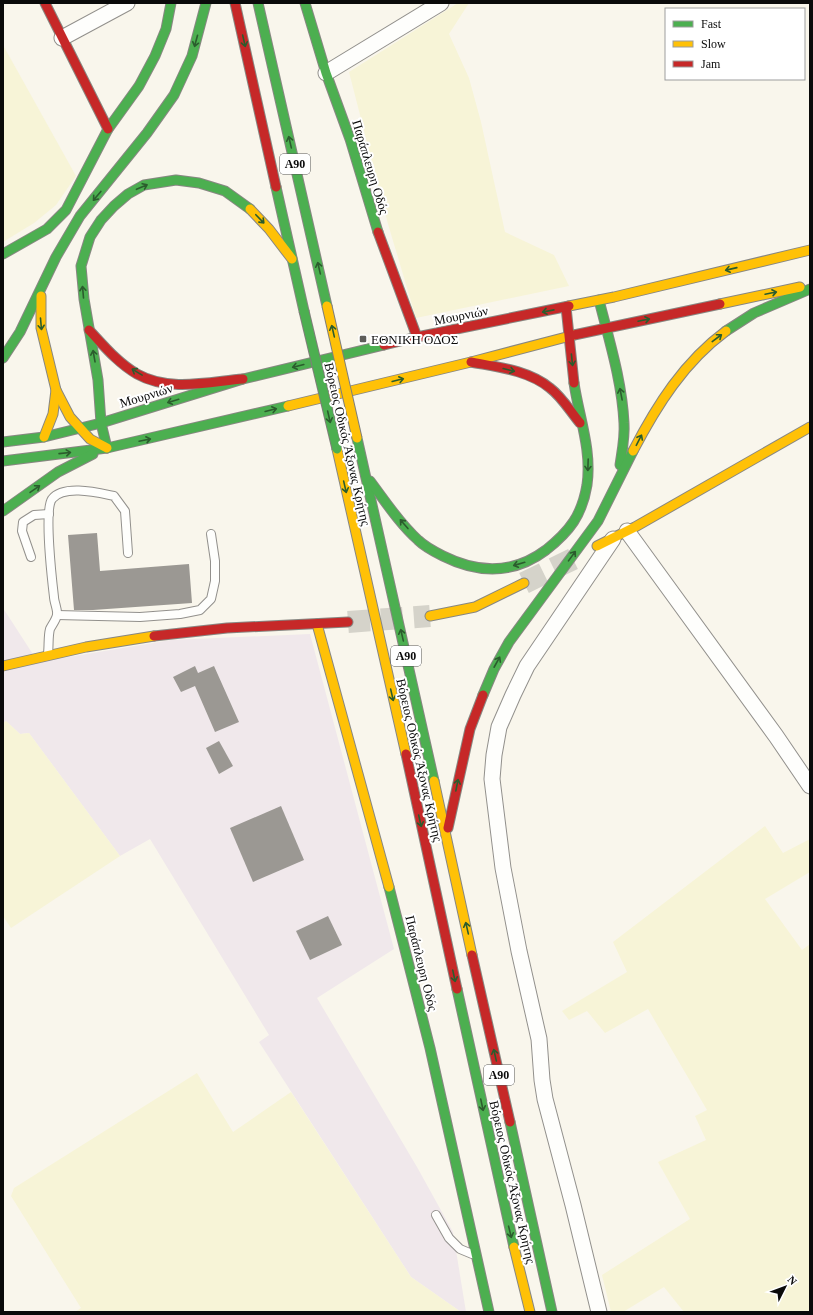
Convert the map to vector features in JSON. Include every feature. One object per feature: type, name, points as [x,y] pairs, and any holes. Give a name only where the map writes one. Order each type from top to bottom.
[{"type":"main road","points":[[45,3],[108,129]]},
{"type":"main road","points":[[3,254],[47,229],[66,210],[108,129],[139,86],[155,56],[166,29],[171,3]]},
{"type":"main road","points":[[3,358],[20,332],[56,257],[80,216],[148,133],[174,95],[192,56],[206,3]]},
{"type":"main road","name":"Βόρειος Οδικός Άξονας Κρήτης","points":[[235,3],[429,859],[509,1227],[530,1312]]},
{"type":"main road","name":"Βόρειος Οδικός Άξονας Κρήτης","points":[[258,3],[366,474],[552,1312]]},
{"type":"main road","name":"Παράπλευρη Οδός","points":[[305,3],[326,73],[350,139],[371,212],[417,337]]},
{"type":"main road","points":[[107,448],[101,423],[98,380],[84,299],[81,266],[90,237],[101,220],[114,206],[128,194],[144,185],[176,180],[199,183],[225,191],[251,210],[269,229],[292,259]]},
{"type":"main road","name":"Μουρνιών","points":[[3,442],[44,437],[101,423],[243,380],[417,337],[599,300],[810,250]]},
{"type":"main road","points":[[43,285],[40,309],[40,328],[56,390],[70,417],[90,439],[107,448]]},
{"type":"main road","points":[[3,461],[107,448],[471,362],[569,336],[810,285]]},
{"type":"main road","points":[[447,837],[470,729],[494,669],[509,642],[598,521],[646,426],[672,385],[687,366],[710,343],[732,327],[754,313],[810,288]]},
{"type":"main road","points":[[599,300],[622,397],[624,434],[623,453],[615,487]]},
{"type":"main road","points":[[366,474],[398,518],[418,541],[442,556],[459,564],[480,568],[502,569],[526,562],[548,549],[566,532],[576,519],[582,505],[587,482],[588,453],[575,393],[566,307]]},
{"type":"main road","points":[[89,330],[107,350],[122,362],[138,373],[156,382],[174,384],[243,380]]},
{"type":"main road","points":[[471,362],[512,370],[535,379],[549,387],[562,400],[583,426]]},
{"type":"main road","points":[[11,471],[27,457],[44,437],[56,405],[56,390]]},
{"type":"main road","points":[[597,546],[627,531],[810,427]]},
{"type":"main road","points":[[3,511],[82,458],[107,448]]},
{"type":"main road","points":[[430,616],[475,606],[524,583]]},
{"type":"main road","points":[[3,666],[48,654],[142,638],[219,629],[348,622]]},
{"type":"main road","name":"Παράπλευρη Οδός","points":[[317,624],[363,784],[406,947],[489,1312]]},
{"type":"street","points":[[62,38],[127,3]]},
{"type":"street","points":[[326,73],[441,3]]},
{"type":"street","points":[[627,531],[776,736],[810,786]]},
{"type":"street","points":[[599,1312],[545,1099],[539,1040],[519,951],[503,868],[492,779],[494,755],[499,727],[516,688],[531,660],[612,539]]},
{"type":"lane","points":[[48,654],[50,630],[57,615],[48,538],[49,514],[52,500],[57,495],[72,490],[114,496],[125,511],[128,553]]},
{"type":"lane","points":[[31,557],[22,531],[23,522],[34,515],[49,514]]},
{"type":"lane","points":[[57,615],[140,616],[180,614],[200,610],[211,599],[215,580],[215,560],[211,534]]},
{"type":"lane","points":[[436,1215],[449,1238],[460,1249],[475,1255]]},
{"type":"shaded area","points":[[458,3],[469,3],[449,34],[469,78],[481,122],[505,232],[554,255],[569,286],[416,318],[388,224],[349,72]]},
{"type":"shaded area","points":[[3,45],[76,176],[56,205],[34,223],[3,242]]},
{"type":"shaded area","points":[[3,608],[38,662],[171,640],[310,634],[394,949],[317,998],[417,1167],[453,1232],[466,1312],[461,1312],[411,1277],[259,1042],[269,1035],[150,839],[120,856],[29,733],[20,734],[6,721],[3,723]]},
{"type":"shaded area","points":[[6,721],[20,734],[29,733],[120,856],[11,928],[3,916],[3,723]]},
{"type":"shaded area","points":[[765,826],[783,853],[810,839],[810,872],[765,899],[802,950],[810,944],[810,1312],[684,1312],[664,1287],[623,1312],[611,1312],[602,1275],[690,1219],[658,1162],[706,1140],[695,1116],[707,1110],[648,1009],[605,1033],[587,1011],[569,1020],[562,1011],[627,972],[613,942]]},
{"type":"shaded area","points":[[197,1073],[233,1132],[291,1092],[411,1277],[461,1312],[75,1312],[81,1308],[11,1196],[14,1188]]},
{"type":"building","points":[[97,533],[100,571],[189,564],[192,603],[74,610],[68,535]]},
{"type":"building","points":[[195,666],[198,673],[214,666],[239,722],[215,732],[195,686],[181,692],[173,677]]},
{"type":"building","points":[[219,741],[233,766],[219,774],[206,748]]},
{"type":"building","points":[[281,806],[304,860],[253,882],[230,828]]},
{"type":"building","points":[[328,916],[342,945],[310,960],[296,931]]},
{"type":"tunnel","points":[[524,583],[573,559]]},
{"type":"tunnel","points":[[348,622],[430,616]]},
{"type":"traffic: fast","points":[[3,254],[47,229],[66,210],[108,129],[139,86],[155,56],[166,29],[171,3]]},
{"type":"traffic: fast","points":[[3,358],[20,332],[56,257],[80,216],[147,133],[174,95],[192,56],[206,3]]},
{"type":"traffic: fast","points":[[258,3],[327,306]]},
{"type":"traffic: fast","points":[[305,3],[326,73],[350,139],[378,232]]},
{"type":"traffic: fast","points":[[107,448],[101,423],[98,380],[84,299],[81,266],[90,237],[101,220],[114,206],[128,194],[144,185],[176,180],[199,183],[225,191],[250,209]]},
{"type":"traffic: fast","points":[[276,187],[304,311]]},
{"type":"traffic: fast","points":[[726,331],[754,313],[810,289]]},
{"type":"traffic: fast","points":[[599,300],[621,392],[623,407],[624,434],[620,465]]},
{"type":"traffic: fast","points":[[304,311],[337,449]]},
{"type":"traffic: fast","points":[[3,442],[44,437],[101,423],[243,379],[384,345]]},
{"type":"traffic: fast","points":[[370,481],[392,512],[411,533],[424,545],[443,556],[470,566],[496,569],[521,564],[534,558],[562,536],[574,522],[585,496],[588,459],[574,383]]},
{"type":"traffic: fast","points":[[3,461],[107,448],[288,406]]},
{"type":"traffic: fast","points":[[357,438],[434,781]]},
{"type":"traffic: fast","points":[[483,695],[494,669],[509,642],[598,521],[633,451]]},
{"type":"traffic: fast","points":[[3,511],[58,472],[93,454]]},
{"type":"traffic: fast","points":[[389,887],[430,1048],[489,1312]]},
{"type":"traffic: fast","points":[[457,989],[514,1247]]},
{"type":"traffic: fast","points":[[510,1122],[552,1312]]},
{"type":"traffic: slow","points":[[250,209],[269,229],[292,259]]},
{"type":"traffic: slow","points":[[569,306],[614,297],[810,250]]},
{"type":"traffic: slow","points":[[720,304],[800,287]]},
{"type":"traffic: slow","points":[[41,296],[41,328],[56,390],[70,417],[90,439],[107,448]]},
{"type":"traffic: slow","points":[[327,306],[357,438]]},
{"type":"traffic: slow","points":[[633,451],[662,401],[684,370],[697,356],[726,331]]},
{"type":"traffic: slow","points":[[288,406],[471,362],[574,335]]},
{"type":"traffic: slow","points":[[44,437],[53,414],[56,390]]},
{"type":"traffic: slow","points":[[597,546],[635,527],[810,427]]},
{"type":"traffic: slow","points":[[337,449],[406,754]]},
{"type":"traffic: slow","points":[[430,616],[475,607],[524,583]]},
{"type":"traffic: slow","points":[[317,624],[389,887]]},
{"type":"traffic: slow","points":[[3,666],[86,647],[154,636]]},
{"type":"traffic: slow","points":[[434,781],[472,955]]},
{"type":"traffic: slow","points":[[514,1247],[530,1312]]},
{"type":"traffic: jam","points":[[45,3],[108,129]]},
{"type":"traffic: jam","points":[[235,3],[276,187]]},
{"type":"traffic: jam","points":[[378,232],[417,337]]},
{"type":"traffic: jam","points":[[574,335],[720,304]]},
{"type":"traffic: jam","points":[[384,345],[569,306]]},
{"type":"traffic: jam","points":[[566,307],[574,383]]},
{"type":"traffic: jam","points":[[89,330],[124,365],[130,370],[149,380],[162,383],[189,384],[243,379]]},
{"type":"traffic: jam","points":[[471,362],[512,370],[541,382],[550,388],[566,404],[580,423]]},
{"type":"traffic: jam","points":[[154,636],[227,628],[348,622]]},
{"type":"traffic: jam","points":[[448,828],[470,729],[483,695]]},
{"type":"traffic: jam","points":[[406,754],[457,989]]},
{"type":"traffic: jam","points":[[472,955],[510,1122]]},
{"type":"place","name":"ΕΘΝΙΚΗ ΟΔΟΣ","points":[[363,339]]}]
